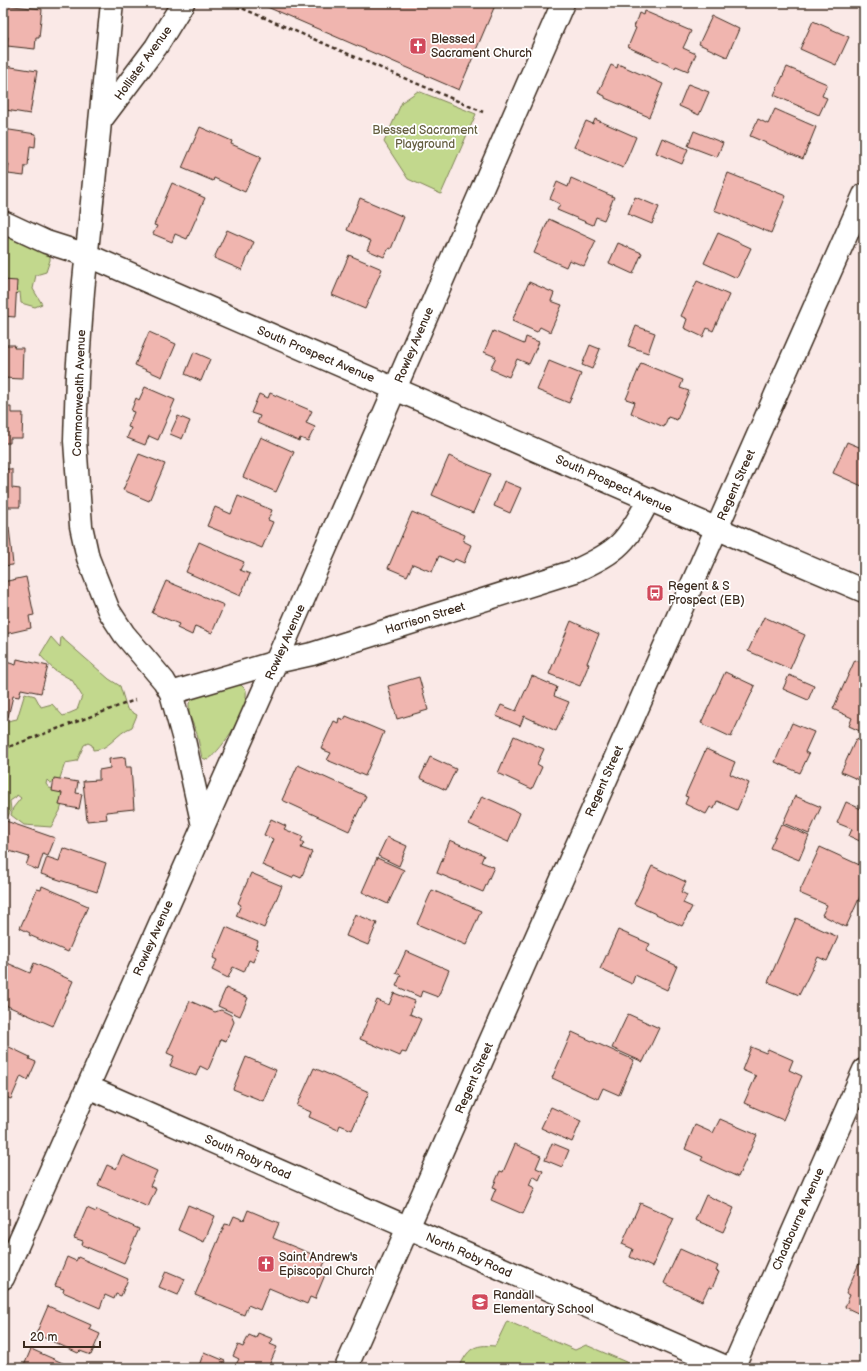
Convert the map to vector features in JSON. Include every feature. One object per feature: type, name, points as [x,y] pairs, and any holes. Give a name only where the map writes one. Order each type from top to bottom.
[{"type":"street","name":"Commonwealth Avenue","points":[[112,3],[87,255],[77,377],[75,441],[81,526],[88,558],[109,611],[124,634],[164,681],[171,693],[184,740],[203,826]]},
{"type":"street","name":"Hollister Avenue","points":[[100,121],[156,48],[183,3]]},
{"type":"street","name":"Rowley Avenue","points":[[3,1278],[276,662],[563,3]]},
{"type":"street","name":"Regent Street","points":[[346,1368],[864,195]]},
{"type":"street","name":"South Prospect Avenue","points":[[3,222],[46,242],[87,255],[649,499],[864,590]]},
{"type":"street","name":"Harrison Street","points":[[171,693],[276,662],[312,654],[575,572],[599,560],[621,545],[635,527],[649,499]]},
{"type":"street","name":"Chadbourne Avenue","points":[[733,1368],[864,1070]]},
{"type":"street","name":"South Roby Road","points":[[88,1087],[408,1228]]},
{"type":"street","name":"North Roby Road","points":[[408,1228],[728,1368]]},
{"type":"path","points":[[230,3],[483,112]]},
{"type":"path","points":[[3,749],[135,700]]},
{"type":"green space","name":"Blessed Sacrament Playground","points":[[418,91],[476,114],[441,194],[408,179],[384,142],[402,102]]},
{"type":"green space","points":[[3,229],[50,247],[50,260],[46,272],[36,275],[33,289],[42,304],[35,307],[21,303],[20,292],[13,295],[3,313]]},
{"type":"green space","points":[[51,637],[60,647],[61,637],[109,679],[120,686],[127,709],[137,715],[132,727],[104,747],[93,750],[92,745],[88,743],[84,745],[77,761],[65,763],[59,781],[50,783],[47,780],[46,784],[49,788],[63,790],[65,794],[60,811],[51,827],[24,825],[11,815],[13,808],[21,798],[17,795],[10,801],[11,810],[7,818],[3,817],[3,722],[17,719],[25,693],[35,696],[41,707],[52,704],[63,716],[77,710],[82,696],[72,680],[54,670],[40,655]]},
{"type":"green space","points":[[235,685],[241,685],[246,690],[246,698],[239,718],[221,747],[208,760],[202,758],[197,734],[189,714],[189,703],[195,697]]},
{"type":"green space","points":[[507,1321],[575,1350],[586,1345],[640,1368],[459,1368],[465,1356],[472,1349],[481,1346],[495,1346]]},
{"type":"building","name":"Blessed Sacrament Church","points":[[258,3],[496,3],[459,90]]},
{"type":"building","points":[[850,3],[864,3],[864,9]]},
{"type":"building","points":[[3,5],[42,9],[39,38],[36,38],[35,49],[7,46],[8,37],[3,37]]},
{"type":"building","points":[[644,11],[691,31],[683,48],[696,54],[688,71],[676,66],[675,68],[628,47],[636,28],[634,27],[639,13],[643,15]]},
{"type":"building","points":[[712,16],[739,29],[727,57],[699,44]]},
{"type":"building","points":[[813,21],[849,37],[836,65],[800,49]]},
{"type":"building","points":[[3,63],[5,63],[5,66],[37,71],[30,114],[6,110],[7,105],[3,104]]},
{"type":"building","points":[[618,64],[663,84],[649,117],[605,98],[605,96],[598,93],[611,65],[617,68]]},
{"type":"building","points":[[787,67],[827,84],[822,96],[827,98],[819,115],[774,95]]},
{"type":"building","points":[[688,84],[709,92],[699,115],[679,106]]},
{"type":"building","points":[[775,109],[816,127],[803,159],[750,136],[758,119],[768,124]]},
{"type":"building","points":[[595,119],[636,137],[623,168],[574,147],[586,121],[593,124]]},
{"type":"building","points":[[200,127],[232,141],[231,144],[261,157],[245,192],[214,178],[213,181],[182,168]]},
{"type":"building","points":[[3,129],[36,134],[35,147],[30,146],[28,166],[25,166],[24,176],[8,174],[9,164],[3,163]]},
{"type":"building","points":[[694,131],[723,143],[717,157],[688,146]]},
{"type":"building","points":[[662,138],[688,149],[682,164],[656,153]]},
{"type":"building","points":[[728,173],[786,196],[771,233],[714,210]]},
{"type":"building","points":[[571,178],[614,197],[604,220],[596,217],[593,225],[557,210],[560,204],[550,199],[557,182],[568,187]]},
{"type":"building","points":[[172,183],[205,198],[187,239],[175,234],[172,242],[153,234],[157,226],[154,225]]},
{"type":"building","points":[[635,197],[659,207],[652,224],[628,214]]},
{"type":"building","points":[[360,198],[404,217],[391,249],[389,248],[384,257],[367,250],[371,241],[347,230]]},
{"type":"building","points":[[549,219],[596,241],[584,266],[569,260],[566,267],[534,253]]},
{"type":"building","points":[[227,230],[254,242],[242,270],[214,258]]},
{"type":"building","points":[[718,233],[751,248],[737,278],[704,263]]},
{"type":"building","points":[[618,243],[642,253],[633,274],[609,263]]},
{"type":"building","points":[[349,255],[382,269],[365,309],[332,295]]},
{"type":"building","points":[[3,280],[17,281],[15,317],[3,316]]},
{"type":"building","points":[[697,281],[729,295],[713,331],[707,328],[703,337],[684,328],[687,319],[681,316]]},
{"type":"building","points":[[529,282],[554,293],[551,301],[562,305],[550,332],[540,327],[537,332],[512,321]]},
{"type":"building","points":[[636,326],[655,333],[648,353],[628,346]]},
{"type":"building","points":[[493,331],[524,344],[526,337],[539,342],[529,364],[517,359],[509,377],[490,369],[496,357],[484,352]]},
{"type":"building","points":[[149,332],[176,344],[162,377],[135,365]]},
{"type":"building","points":[[3,345],[15,345],[14,348],[23,348],[22,379],[3,378]]},
{"type":"building","points":[[590,345],[600,349],[592,369],[582,365]]},
{"type":"building","points":[[194,352],[210,359],[201,381],[185,374]]},
{"type":"building","points":[[549,361],[581,374],[569,403],[537,390]]},
{"type":"building","points":[[641,363],[683,380],[680,388],[689,391],[677,420],[668,417],[664,427],[631,413],[635,402],[626,399]]},
{"type":"building","points":[[145,387],[175,400],[158,440],[149,436],[145,445],[127,438],[131,428],[128,427],[134,412],[131,411],[136,398],[139,400]]},
{"type":"building","points":[[270,393],[312,411],[306,423],[315,427],[308,441],[300,438],[299,441],[257,423],[260,416],[251,413],[259,394],[268,398]]},
{"type":"building","points":[[3,407],[11,407],[11,413],[23,413],[22,438],[10,438],[10,443],[3,443]]},
{"type":"building","points":[[178,416],[190,421],[182,439],[170,434]]},
{"type":"building","points":[[261,437],[294,452],[276,492],[243,477]]},
{"type":"building","points":[[847,442],[864,449],[864,487],[833,473]]},
{"type":"building","points":[[139,454],[165,464],[149,501],[123,490]]},
{"type":"building","points":[[449,456],[490,474],[473,513],[432,495]]},
{"type":"building","points":[[3,469],[12,469],[12,488],[20,489],[20,507],[3,507]]},
{"type":"building","points":[[504,481],[521,488],[510,513],[494,506]]},
{"type":"building","points":[[238,496],[272,510],[268,520],[273,522],[262,548],[207,526],[215,507],[231,514]]},
{"type":"building","points":[[412,512],[465,535],[463,541],[471,545],[464,563],[455,559],[453,562],[439,556],[432,572],[413,564],[407,576],[388,568]]},
{"type":"building","points":[[9,527],[13,565],[3,566],[3,528]]},
{"type":"building","points":[[199,542],[244,562],[240,570],[250,574],[240,596],[186,572]]},
{"type":"building","points":[[26,577],[34,615],[29,616],[31,628],[5,634],[3,625],[3,582]]},
{"type":"building","points":[[166,581],[224,605],[212,633],[195,626],[192,635],[177,628],[179,624],[152,613]]},
{"type":"building","points":[[764,617],[805,635],[790,669],[748,651]]},
{"type":"building","points":[[571,621],[599,634],[587,663],[589,664],[580,686],[549,674]]},
{"type":"building","points":[[863,653],[864,733],[849,726],[852,718],[833,709],[855,660],[860,662]]},
{"type":"building","points":[[17,659],[48,666],[41,693],[21,689],[19,697],[13,696],[8,717],[3,715],[3,661],[16,665]]},
{"type":"building","points":[[725,672],[755,686],[731,737],[701,723]]},
{"type":"building","points":[[789,675],[814,686],[808,700],[783,689]]},
{"type":"building","points":[[532,676],[557,687],[554,696],[569,702],[556,731],[524,716],[520,726],[496,716],[501,705],[516,711]]},
{"type":"building","points":[[419,677],[428,710],[397,719],[388,686]]},
{"type":"building","points":[[346,716],[384,732],[365,776],[327,760],[331,753],[321,749],[334,721],[338,723],[339,718],[344,720]]},
{"type":"building","points":[[792,723],[814,732],[805,752],[809,754],[800,773],[775,762]]},
{"type":"building","points":[[514,736],[544,749],[537,764],[542,767],[532,789],[498,773]]},
{"type":"building","points":[[856,739],[864,742],[864,782],[841,772]]},
{"type":"building","points":[[706,749],[735,762],[730,774],[749,783],[737,810],[717,801],[714,809],[710,807],[706,814],[685,804],[688,797],[685,796]]},
{"type":"building","points":[[125,757],[126,767],[131,767],[134,809],[106,812],[107,819],[87,821],[83,781],[99,780],[99,770],[110,768],[109,759]]},
{"type":"building","points":[[430,757],[456,769],[446,790],[420,778]]},
{"type":"building","points":[[298,765],[366,796],[349,831],[282,800]]},
{"type":"building","points":[[54,778],[78,782],[76,793],[82,794],[79,809],[59,805],[62,793],[52,791]]},
{"type":"building","points":[[482,796],[520,813],[508,842],[469,824]]},
{"type":"building","points":[[795,796],[821,807],[809,834],[783,823]]},
{"type":"building","points":[[846,802],[861,809],[864,802],[864,843],[849,836],[852,829],[837,823]]},
{"type":"building","points":[[271,819],[286,826],[284,829],[303,837],[301,841],[304,843],[301,848],[312,852],[301,878],[294,875],[292,878],[262,865],[273,839],[264,835]]},
{"type":"building","points":[[3,820],[55,838],[48,856],[43,854],[38,870],[26,865],[29,857],[3,849]]},
{"type":"building","points":[[781,824],[809,836],[799,860],[770,848]]},
{"type":"building","points":[[387,837],[407,846],[399,866],[378,856]]},
{"type":"building","points":[[450,840],[484,855],[481,862],[494,867],[483,892],[437,873]]},
{"type":"building","points":[[820,847],[864,867],[864,888],[846,927],[822,915],[827,905],[799,893]]},
{"type":"building","points":[[63,848],[106,863],[97,892],[41,874],[47,857],[59,861]]},
{"type":"building","points":[[377,858],[404,870],[388,904],[362,892]]},
{"type":"building","points":[[652,866],[686,882],[681,892],[687,895],[683,903],[692,907],[682,926],[634,904]]},
{"type":"building","points":[[251,873],[282,886],[264,928],[236,916],[241,905],[238,903]]},
{"type":"building","points":[[42,886],[88,906],[68,952],[29,935],[30,933],[20,928],[37,889],[41,890]]},
{"type":"building","points":[[432,890],[481,911],[466,945],[417,924]]},
{"type":"building","points":[[355,914],[377,923],[368,945],[346,936]]},
{"type":"building","points":[[796,918],[838,937],[827,961],[818,957],[799,995],[768,982]]},
{"type":"building","points":[[226,927],[258,941],[255,948],[258,949],[253,962],[249,960],[244,972],[233,967],[228,978],[212,970],[217,960],[213,958]]},
{"type":"building","points":[[618,930],[650,944],[646,951],[677,966],[667,990],[635,975],[632,984],[600,969]]},
{"type":"building","points":[[406,951],[449,970],[438,997],[422,991],[420,997],[396,986],[401,975],[396,973]]},
{"type":"building","points":[[3,961],[30,973],[34,963],[73,981],[53,1026],[3,1004]]},
{"type":"building","points":[[226,988],[248,998],[240,1016],[218,1006]]},
{"type":"building","points":[[394,993],[415,1001],[410,1014],[421,1019],[406,1053],[402,1052],[400,1056],[360,1039],[377,1000],[389,1005]]},
{"type":"building","points":[[190,1001],[215,1012],[221,1010],[231,1015],[234,1022],[226,1041],[221,1039],[208,1070],[200,1066],[196,1076],[170,1066],[174,1056],[167,1053]]},
{"type":"building","points":[[628,1014],[659,1028],[643,1062],[612,1048]]},
{"type":"building","points":[[572,1032],[634,1060],[619,1095],[603,1088],[598,1099],[552,1078]]},
{"type":"building","points":[[3,1044],[30,1057],[29,1059],[36,1062],[28,1080],[21,1076],[11,1099],[3,1096]]},
{"type":"building","points":[[751,1047],[766,1053],[768,1049],[793,1060],[789,1070],[802,1076],[783,1120],[744,1103],[756,1076],[742,1070]]},
{"type":"building","points":[[246,1057],[276,1070],[263,1101],[233,1089]]},
{"type":"building","points":[[314,1068],[369,1092],[352,1130],[340,1125],[338,1130],[309,1117],[311,1112],[297,1106]]},
{"type":"building","points":[[551,1107],[581,1121],[572,1142],[541,1128]]},
{"type":"building","points":[[720,1119],[757,1135],[738,1177],[701,1160],[703,1157],[685,1149],[695,1125],[713,1133]]},
{"type":"building","points":[[552,1143],[569,1150],[562,1167],[545,1160]]},
{"type":"building","points":[[515,1144],[541,1156],[536,1168],[543,1171],[539,1180],[533,1176],[529,1185],[535,1188],[523,1214],[491,1200],[496,1188],[493,1187],[500,1171],[503,1172]]},
{"type":"building","points":[[122,1155],[157,1171],[150,1186],[156,1189],[148,1207],[98,1185],[107,1165],[116,1169]]},
{"type":"building","points":[[706,1195],[734,1208],[723,1232],[695,1220]]},
{"type":"building","points":[[640,1203],[674,1218],[652,1267],[630,1257],[633,1249],[622,1244]]},
{"type":"building","points":[[188,1205],[215,1216],[204,1242],[178,1230]]},
{"type":"building","points":[[87,1208],[96,1212],[97,1210],[139,1229],[124,1263],[82,1245],[83,1241],[74,1238]]},
{"type":"building","name":"Saint Andrew's Episcopal Church","points":[[248,1210],[279,1223],[273,1238],[326,1260],[322,1268],[327,1270],[315,1299],[310,1297],[307,1304],[269,1288],[260,1310],[248,1305],[244,1315],[195,1295],[225,1224],[230,1225],[234,1216],[244,1220]]},
{"type":"building","points":[[680,1249],[718,1266],[716,1271],[719,1272],[712,1288],[709,1287],[702,1301],[664,1283]]},
{"type":"building","points":[[864,1252],[864,1316],[845,1307],[850,1295],[846,1293]]},
{"type":"building","points":[[67,1257],[76,1261],[78,1257],[128,1279],[121,1296],[116,1294],[114,1299],[105,1295],[100,1308],[63,1292],[64,1289],[55,1286]]},
{"type":"building","points":[[166,1271],[185,1279],[178,1295],[159,1287]]},
{"type":"building","points":[[48,1306],[91,1325],[89,1329],[100,1334],[91,1355],[80,1351],[78,1353],[36,1334]]},
{"type":"building","points":[[258,1333],[273,1339],[270,1344],[277,1347],[268,1368],[234,1368],[239,1359],[233,1356],[238,1345],[243,1347],[249,1335],[256,1338]]},
{"type":"building","points":[[31,1349],[74,1368],[23,1368]]},
{"type":"building","points":[[204,1352],[225,1361],[222,1368],[198,1368]]},
{"type":"place","name":"Blessed Sacrament Church","points":[[418,46]]},
{"type":"place","name":"Regent & S Prospect (EB)","points":[[655,593]]},
{"type":"place","name":"Saint Andrew's Episcopal Church","points":[[266,1264]]},
{"type":"place","name":"Randall Elementary School","points":[[480,1302]]}]
